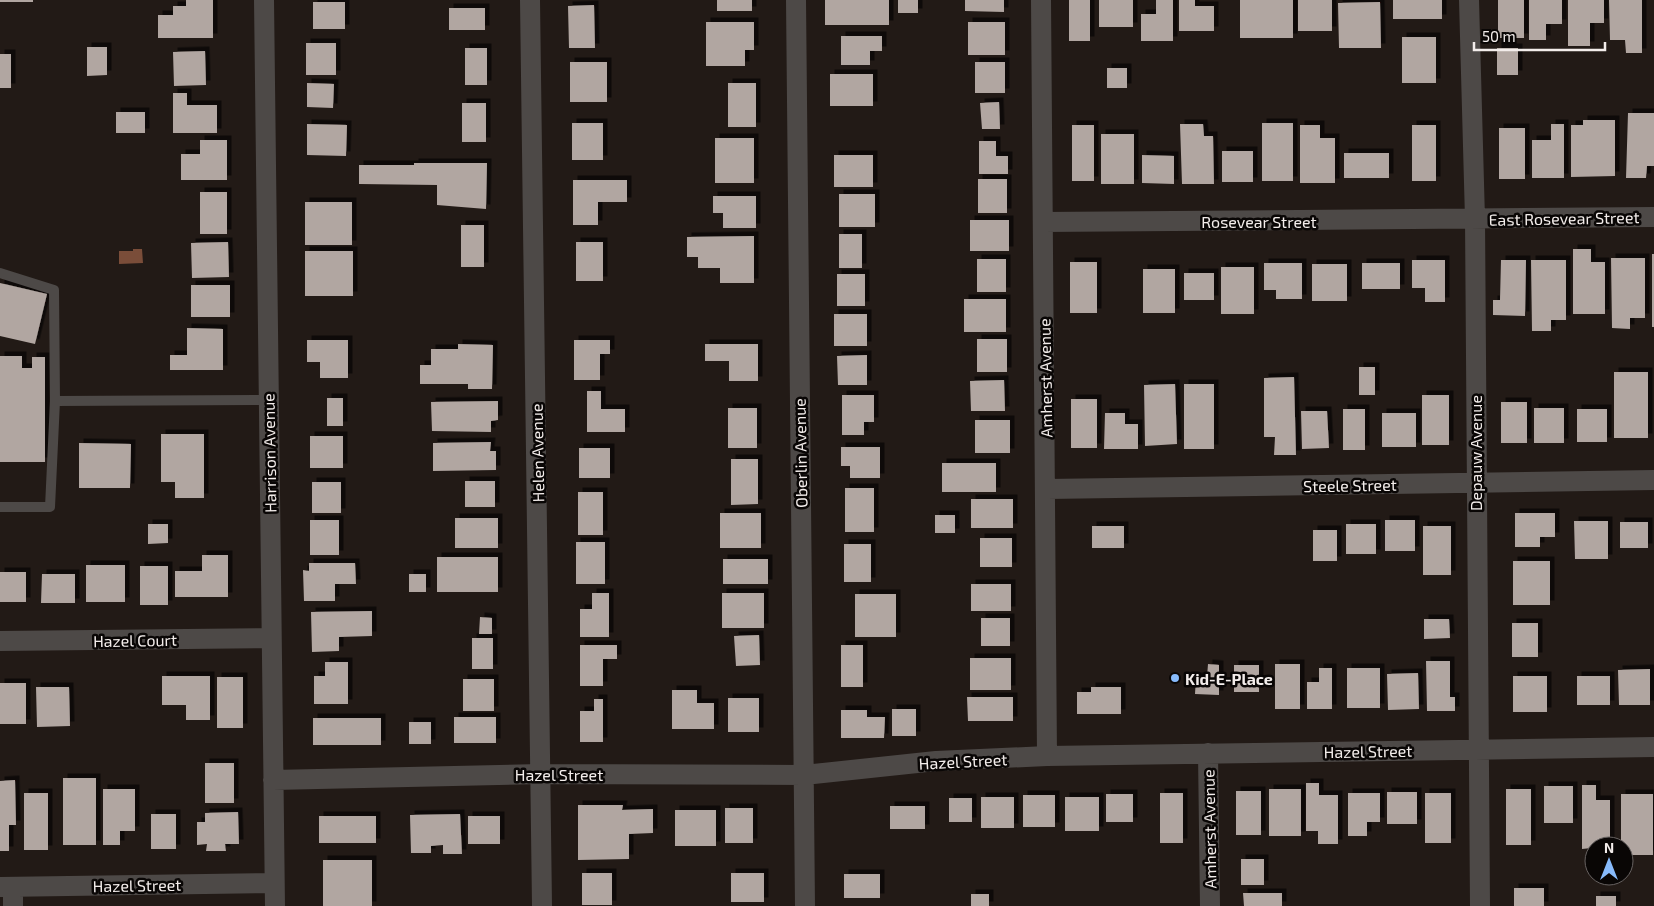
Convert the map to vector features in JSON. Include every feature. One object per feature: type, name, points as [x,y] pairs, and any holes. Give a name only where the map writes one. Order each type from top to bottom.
[{"type":"street","name":"Harrison Avenue","points":[[264,0],[274,906]]},
{"type":"street","name":"Helen Avenue","points":[[530,0],[542,906]]},
{"type":"street","name":"Oberlin Avenue","points":[[796,0],[805,906]]},
{"type":"street","name":"Amherst Avenue","points":[[1041,0],[1048,756]]},
{"type":"street","name":"Depauw Avenue","points":[[1469,0],[1475,219],[1475,483],[1480,906]]},
{"type":"street","name":"East Rosevear Street","points":[[1475,219],[1654,217]]},
{"type":"street","name":"Rosevear Street","points":[[1043,222],[1475,219]]},
{"type":"street","name":"Steele Street","points":[[1047,489],[1654,480]]},
{"type":"street","name":"Hazel Court","points":[[0,641],[270,638]]},
{"type":"street","name":"Hazel Street","points":[[273,780],[541,774],[804,775],[936,761],[1048,756],[1654,747]]},
{"type":"street","name":"Amherst Avenue","points":[[1208,753],[1210,906]]},
{"type":"street","name":"Hazel Street","points":[[9,893],[274,883]]},
{"type":"lane","points":[[0,273],[54,290],[55,401],[50,507],[0,507]]},
{"type":"lane","points":[[55,401],[268,400]]},
{"type":"shaded area","points":[[133,249],[142,249],[143,263],[119,264],[119,251],[133,251]]},
{"type":"building","points":[[0,0],[33,0],[33,2],[0,2]]},
{"type":"building","points":[[186,0],[213,0],[213,38],[158,38],[158,15],[173,15],[173,6],[186,6]]},
{"type":"building","points":[[717,0],[752,0],[752,11],[717,11]]},
{"type":"building","points":[[825,0],[889,0],[889,25],[825,25]]},
{"type":"building","points":[[898,0],[918,0],[918,13],[898,13]]},
{"type":"building","points":[[965,0],[1004,0],[1004,12],[965,11]]},
{"type":"building","points":[[1069,0],[1090,0],[1090,41],[1069,41]]},
{"type":"building","points":[[1099,0],[1133,0],[1133,27],[1099,27]]},
{"type":"building","points":[[1156,0],[1173,0],[1173,41],[1141,41],[1141,14],[1156,14]]},
{"type":"building","points":[[1179,0],[1195,0],[1195,6],[1214,6],[1214,31],[1179,31]]},
{"type":"building","points":[[1240,0],[1293,0],[1293,38],[1240,38]]},
{"type":"building","points":[[1298,0],[1332,0],[1332,31],[1298,31]]},
{"type":"building","points":[[1393,0],[1442,0],[1442,19],[1393,19]]},
{"type":"building","points":[[1498,0],[1524,0],[1524,38],[1498,38]]},
{"type":"building","points":[[1529,0],[1562,0],[1562,24],[1546,24],[1546,40],[1529,40]]},
{"type":"building","points":[[1568,0],[1604,0],[1604,23],[1590,23],[1590,46],[1568,46]]},
{"type":"building","points":[[1609,0],[1642,0],[1642,53],[1626,53],[1625,40],[1610,40]]},
{"type":"building","points":[[313,2],[345,2],[345,29],[313,29]]},
{"type":"building","points":[[1380,2],[1381,48],[1339,48],[1338,3]]},
{"type":"building","points":[[594,5],[595,48],[569,48],[568,6]]},
{"type":"building","points":[[449,8],[485,8],[485,30],[449,30]]},
{"type":"building","points":[[706,22],[754,22],[754,50],[745,50],[745,66],[706,66]]},
{"type":"building","points":[[968,22],[1005,22],[1005,55],[968,55]]},
{"type":"building","points":[[841,36],[882,36],[882,51],[870,51],[870,65],[841,65]]},
{"type":"building","points":[[1402,37],[1436,37],[1436,83],[1402,83]]},
{"type":"building","points":[[306,43],[336,43],[336,75],[306,75]]},
{"type":"building","points":[[87,47],[107,47],[107,75],[87,76]]},
{"type":"building","points":[[465,48],[487,48],[487,85],[465,85]]},
{"type":"building","points":[[1497,48],[1518,48],[1518,75],[1497,75]]},
{"type":"building","points":[[205,51],[206,85],[174,86],[173,52]]},
{"type":"building","points":[[0,54],[11,54],[11,88],[0,88]]},
{"type":"building","points":[[570,62],[607,62],[607,102],[570,102]]},
{"type":"building","points":[[975,62],[1005,62],[1005,93],[975,93]]},
{"type":"building","points":[[1107,68],[1127,68],[1127,88],[1107,88]]},
{"type":"building","points":[[830,74],[873,74],[873,106],[830,106]]},
{"type":"building","points":[[307,83],[334,84],[333,108],[307,107]]},
{"type":"building","points":[[728,83],[756,83],[756,127],[728,127]]},
{"type":"building","points":[[173,93],[187,93],[187,105],[217,105],[217,133],[173,133]]},
{"type":"building","points":[[999,102],[1000,129],[982,129],[980,103]]},
{"type":"building","points":[[462,103],[486,103],[486,142],[462,142]]},
{"type":"building","points":[[116,112],[145,112],[145,133],[116,133]]},
{"type":"building","points":[[1628,113],[1654,113],[1654,166],[1647,166],[1646,178],[1626,178]]},
{"type":"building","points":[[1583,120],[1615,120],[1615,176],[1571,177],[1571,125],[1583,125]]},
{"type":"building","points":[[572,123],[603,123],[603,160],[572,160]]},
{"type":"building","points":[[1262,123],[1293,123],[1293,181],[1262,181]]},
{"type":"building","points":[[307,124],[347,125],[346,156],[307,155]]},
{"type":"building","points":[[1180,124],[1203,124],[1204,136],[1213,136],[1214,184],[1182,184]]},
{"type":"building","points":[[1551,124],[1564,124],[1564,178],[1532,178],[1532,140],[1551,140]]},
{"type":"building","points":[[1072,125],[1094,125],[1094,181],[1072,181]]},
{"type":"building","points":[[1300,125],[1320,125],[1320,138],[1335,138],[1335,183],[1300,183]]},
{"type":"building","points":[[1412,125],[1436,125],[1436,181],[1412,181]]},
{"type":"building","points":[[1499,128],[1525,128],[1525,179],[1499,179]]},
{"type":"building","points":[[1101,134],[1134,134],[1134,184],[1101,184]]},
{"type":"building","points":[[715,138],[754,138],[754,183],[715,183]]},
{"type":"building","points":[[200,140],[227,140],[227,180],[181,180],[181,154],[200,154]]},
{"type":"building","points":[[979,141],[996,141],[996,156],[1008,156],[1008,174],[979,174]]},
{"type":"building","points":[[1222,151],[1253,151],[1253,182],[1222,182]]},
{"type":"building","points":[[1344,153],[1389,153],[1389,178],[1344,178]]},
{"type":"building","points":[[834,155],[873,155],[873,187],[834,187]]},
{"type":"building","points":[[1142,155],[1174,156],[1174,184],[1142,183]]},
{"type":"building","points":[[414,163],[487,163],[486,209],[437,205],[437,185],[359,184],[359,165],[414,165]]},
{"type":"building","points":[[978,179],[1007,179],[1007,213],[978,213]]},
{"type":"building","points":[[573,180],[627,180],[627,202],[598,202],[598,225],[573,225]]},
{"type":"building","points":[[200,192],[227,192],[227,234],[200,234]]},
{"type":"building","points":[[839,194],[875,194],[875,227],[839,227]]},
{"type":"building","points":[[713,196],[756,196],[756,228],[723,228],[723,213],[713,213]]},
{"type":"building","points":[[305,202],[352,202],[352,245],[305,245]]},
{"type":"building","points":[[970,220],[1009,220],[1009,251],[970,251]]},
{"type":"building","points":[[461,225],[484,225],[484,267],[461,267]]},
{"type":"building","points":[[839,234],[862,234],[862,268],[839,268]]},
{"type":"building","points":[[754,236],[754,283],[720,283],[720,268],[698,268],[698,257],[687,257],[687,237]]},
{"type":"building","points":[[228,242],[229,277],[192,278],[191,243]]},
{"type":"building","points":[[576,242],[603,242],[603,281],[576,281]]},
{"type":"building","points":[[1573,249],[1591,249],[1591,262],[1605,262],[1605,314],[1573,314]]},
{"type":"building","points":[[305,251],[353,251],[353,296],[305,296]]},
{"type":"building","points":[[1652,254],[1654,254],[1654,327],[1652,327]]},
{"type":"building","points":[[1611,258],[1645,258],[1645,318],[1630,318],[1630,329],[1612,328]]},
{"type":"building","points":[[977,259],[1006,259],[1006,292],[977,292]]},
{"type":"building","points":[[1412,260],[1445,260],[1445,302],[1425,302],[1425,288],[1412,288]]},
{"type":"building","points":[[1501,260],[1526,260],[1525,316],[1493,315],[1493,300],[1500,300]]},
{"type":"building","points":[[1531,260],[1566,260],[1566,320],[1551,320],[1551,331],[1532,331]]},
{"type":"building","points":[[1070,262],[1097,262],[1097,313],[1070,313]]},
{"type":"building","points":[[1264,263],[1302,263],[1302,299],[1276,299],[1276,290],[1264,290]]},
{"type":"building","points":[[1362,263],[1400,263],[1400,289],[1362,289]]},
{"type":"building","points":[[1312,264],[1347,264],[1347,301],[1312,301]]},
{"type":"building","points":[[1221,267],[1254,267],[1254,314],[1221,314]]},
{"type":"building","points":[[1143,269],[1175,269],[1175,313],[1143,313]]},
{"type":"building","points":[[1184,273],[1214,273],[1214,300],[1184,300]]},
{"type":"building","points":[[837,274],[865,274],[865,306],[837,306]]},
{"type":"building","points":[[0,283],[47,294],[35,344],[0,336]]},
{"type":"building","points":[[191,285],[230,285],[230,317],[191,317]]},
{"type":"building","points":[[964,299],[1006,299],[1006,332],[964,332]]},
{"type":"building","points":[[834,314],[867,314],[867,346],[834,346]]},
{"type":"building","points":[[187,328],[223,329],[223,370],[170,370],[170,355],[187,355]]},
{"type":"building","points":[[977,339],[1007,339],[1007,372],[977,372]]},
{"type":"building","points":[[307,340],[348,340],[348,378],[320,378],[320,362],[307,362]]},
{"type":"building","points":[[574,340],[610,340],[610,354],[600,354],[600,380],[574,380]]},
{"type":"building","points":[[458,344],[493,345],[492,389],[468,389],[468,384],[420,384],[420,365],[431,365],[431,349],[458,349]]},
{"type":"building","points":[[705,344],[758,344],[758,381],[729,381],[729,361],[705,361]]},
{"type":"building","points":[[867,355],[867,385],[838,385],[837,356]]},
{"type":"building","points":[[0,356],[22,356],[22,368],[32,368],[32,357],[45,357],[45,462],[0,462]]},
{"type":"building","points":[[1359,367],[1375,367],[1375,395],[1359,395]]},
{"type":"building","points":[[1614,372],[1648,372],[1648,438],[1614,438]]},
{"type":"building","points":[[1294,377],[1296,455],[1274,455],[1275,437],[1264,437],[1264,378]]},
{"type":"building","points":[[1004,380],[1005,411],[971,411],[970,381]]},
{"type":"building","points":[[1175,384],[1177,444],[1145,446],[1144,385]]},
{"type":"building","points":[[1184,384],[1214,384],[1214,449],[1184,449]]},
{"type":"building","points":[[587,391],[601,391],[601,409],[625,409],[625,432],[587,432]]},
{"type":"building","points":[[842,395],[874,395],[874,422],[864,422],[864,435],[842,435]]},
{"type":"building","points":[[1422,395],[1449,395],[1449,445],[1422,445]]},
{"type":"building","points":[[327,398],[343,398],[343,426],[327,426]]},
{"type":"building","points":[[1071,399],[1097,399],[1097,448],[1071,448]]},
{"type":"building","points":[[498,401],[498,420],[491,421],[491,432],[432,431],[431,402]]},
{"type":"building","points":[[1501,402],[1527,402],[1527,443],[1501,443]]},
{"type":"building","points":[[728,408],[757,408],[757,448],[728,448]]},
{"type":"building","points":[[1534,408],[1564,408],[1564,443],[1534,443]]},
{"type":"building","points":[[1343,409],[1365,409],[1365,450],[1343,450]]},
{"type":"building","points":[[1577,409],[1607,409],[1607,442],[1577,442]]},
{"type":"building","points":[[1301,411],[1327,411],[1329,448],[1302,449]]},
{"type":"building","points":[[1105,413],[1125,413],[1125,424],[1138,424],[1138,449],[1104,449]]},
{"type":"building","points":[[1382,413],[1416,413],[1416,447],[1382,447]]},
{"type":"building","points":[[975,420],[1010,420],[1010,453],[975,453]]},
{"type":"building","points":[[161,434],[204,434],[204,498],[175,498],[175,482],[161,482]]},
{"type":"building","points":[[310,436],[343,436],[343,468],[310,468]]},
{"type":"building","points":[[491,442],[490,451],[496,451],[496,470],[433,471],[433,443]]},
{"type":"building","points":[[79,443],[131,444],[130,488],[79,488]]},
{"type":"building","points":[[841,447],[880,447],[880,478],[850,478],[850,466],[841,466]]},
{"type":"building","points":[[579,448],[610,448],[610,478],[579,478]]},
{"type":"building","points":[[731,459],[758,459],[758,504],[731,505]]},
{"type":"building","points":[[942,463],[996,463],[996,492],[942,492]]},
{"type":"building","points":[[465,481],[495,481],[495,507],[465,507]]},
{"type":"building","points":[[312,482],[341,482],[341,513],[312,513]]},
{"type":"building","points":[[845,488],[874,488],[874,532],[845,532]]},
{"type":"building","points":[[578,492],[603,492],[603,535],[578,535]]},
{"type":"building","points":[[971,499],[1013,499],[1013,528],[971,528]]},
{"type":"building","points":[[720,513],[761,513],[761,548],[720,548]]},
{"type":"building","points":[[1515,513],[1555,513],[1555,537],[1540,537],[1540,547],[1515,547]]},
{"type":"building","points":[[935,515],[955,515],[955,533],[935,533]]},
{"type":"building","points":[[455,518],[498,518],[498,548],[455,548]]},
{"type":"building","points":[[310,520],[339,520],[339,555],[310,555]]},
{"type":"building","points":[[1385,520],[1415,520],[1415,551],[1385,551]]},
{"type":"building","points":[[1574,521],[1608,521],[1608,559],[1575,559]]},
{"type":"building","points":[[1620,522],[1648,522],[1648,548],[1620,548]]},
{"type":"building","points":[[148,524],[168,524],[168,543],[148,544]]},
{"type":"building","points":[[1346,524],[1376,524],[1376,554],[1346,554]]},
{"type":"building","points":[[1092,526],[1124,526],[1124,548],[1092,548]]},
{"type":"building","points":[[1423,526],[1451,526],[1451,575],[1423,575]]},
{"type":"building","points":[[1313,530],[1337,530],[1337,561],[1313,561]]},
{"type":"building","points":[[980,538],[1012,538],[1012,567],[980,567]]},
{"type":"building","points":[[576,542],[605,542],[605,584],[576,584]]},
{"type":"building","points":[[844,544],[871,544],[871,582],[844,582]]},
{"type":"building","points":[[202,555],[228,555],[228,597],[175,597],[175,571],[202,571]]},
{"type":"building","points":[[437,557],[498,557],[498,592],[437,592]]},
{"type":"building","points":[[723,559],[768,559],[768,584],[723,584]]},
{"type":"building","points":[[1513,561],[1550,561],[1550,605],[1513,605]]},
{"type":"building","points":[[309,563],[355,563],[356,584],[335,584],[335,601],[304,601],[303,570],[309,571]]},
{"type":"building","points":[[86,565],[125,565],[125,602],[86,602]]},
{"type":"building","points":[[140,566],[168,566],[168,605],[140,605]]},
{"type":"building","points":[[0,572],[26,572],[26,602],[0,602]]},
{"type":"building","points":[[42,574],[75,574],[75,603],[41,603]]},
{"type":"building","points":[[409,574],[426,574],[426,592],[409,592]]},
{"type":"building","points":[[971,584],[1011,584],[1011,611],[971,611]]},
{"type":"building","points":[[592,593],[609,593],[609,637],[580,637],[580,609],[592,609]]},
{"type":"building","points":[[722,593],[764,593],[764,628],[722,628]]},
{"type":"building","points":[[855,594],[896,594],[896,637],[855,637]]},
{"type":"building","points":[[372,611],[372,636],[339,637],[339,651],[312,652],[311,612]]},
{"type":"building","points":[[480,617],[492,618],[492,634],[479,634]]},
{"type":"building","points":[[981,618],[1010,618],[1010,646],[981,646]]},
{"type":"building","points":[[1424,619],[1449,619],[1450,638],[1424,639]]},
{"type":"building","points":[[1512,623],[1538,623],[1538,657],[1512,657]]},
{"type":"building","points":[[759,635],[760,665],[736,666],[734,636]]},
{"type":"building","points":[[472,638],[493,638],[493,669],[472,669]]},
{"type":"building","points":[[580,645],[617,645],[617,659],[603,659],[603,686],[580,686]]},
{"type":"building","points":[[841,645],[863,645],[863,687],[841,687]]},
{"type":"building","points":[[970,658],[1011,658],[1011,690],[970,690]]},
{"type":"building","points":[[1426,661],[1450,661],[1450,697],[1455,697],[1455,711],[1427,711]]},
{"type":"building","points":[[325,662],[348,662],[348,704],[314,704],[314,676],[325,676]]},
{"type":"building","points":[[1208,664],[1219,665],[1219,695],[1195,694],[1196,677],[1207,677]]},
{"type":"building","points":[[1275,664],[1300,664],[1300,709],[1275,709]]},
{"type":"building","points":[[1234,665],[1259,665],[1259,692],[1234,692]]},
{"type":"building","points":[[1319,668],[1332,668],[1332,709],[1307,709],[1307,682],[1319,682]]},
{"type":"building","points":[[1347,668],[1380,668],[1380,708],[1347,708]]},
{"type":"building","points":[[1650,669],[1650,705],[1619,705],[1618,670]]},
{"type":"building","points":[[1418,673],[1419,709],[1388,710],[1387,674]]},
{"type":"building","points":[[162,676],[210,676],[210,720],[186,720],[186,705],[162,705]]},
{"type":"building","points":[[1513,676],[1547,676],[1547,712],[1513,712]]},
{"type":"building","points":[[1577,676],[1610,676],[1610,705],[1577,705]]},
{"type":"building","points":[[217,677],[243,677],[243,728],[217,728]]},
{"type":"building","points":[[463,679],[494,679],[494,711],[463,711]]},
{"type":"building","points":[[0,683],[26,683],[26,724],[0,724]]},
{"type":"building","points":[[36,687],[69,687],[70,726],[37,727]]},
{"type":"building","points":[[1091,687],[1121,687],[1121,714],[1077,714],[1077,692],[1091,692]]},
{"type":"building","points":[[672,690],[697,690],[697,703],[714,703],[714,729],[672,729]]},
{"type":"building","points":[[967,697],[1013,697],[1013,721],[968,721]]},
{"type":"building","points":[[728,698],[759,698],[759,732],[728,732]]},
{"type":"building","points":[[594,699],[603,699],[603,742],[580,742],[580,711],[594,711]]},
{"type":"building","points":[[892,709],[916,709],[916,736],[892,736]]},
{"type":"building","points":[[841,710],[867,710],[867,717],[885,717],[884,738],[841,738]]},
{"type":"building","points":[[454,717],[496,717],[496,743],[454,743]]},
{"type":"building","points":[[313,718],[381,718],[381,745],[313,745]]},
{"type":"building","points":[[409,722],[431,722],[431,744],[409,744]]},
{"type":"building","points":[[205,763],[234,763],[234,803],[205,803]]},
{"type":"building","points":[[63,778],[96,778],[96,845],[63,845]]},
{"type":"building","points":[[15,780],[16,825],[9,825],[9,851],[0,851],[0,781]]},
{"type":"building","points":[[1306,783],[1319,783],[1319,795],[1338,795],[1338,844],[1318,844],[1318,831],[1306,831]]},
{"type":"building","points":[[1582,785],[1596,785],[1596,800],[1610,800],[1610,836],[1584,836],[1584,849],[1582,849]]},
{"type":"building","points":[[1544,786],[1573,786],[1573,823],[1544,823]]},
{"type":"building","points":[[103,789],[135,789],[135,831],[120,831],[120,845],[103,845]]},
{"type":"building","points":[[1269,789],[1301,789],[1301,836],[1269,836]]},
{"type":"building","points":[[1506,789],[1531,789],[1531,845],[1506,845]]},
{"type":"building","points":[[1236,791],[1261,791],[1261,835],[1236,835]]},
{"type":"building","points":[[1387,792],[1417,792],[1417,824],[1387,824]]},
{"type":"building","points":[[24,793],[48,793],[48,850],[24,850]]},
{"type":"building","points":[[1160,793],[1183,793],[1183,843],[1160,843]]},
{"type":"building","points":[[1348,793],[1380,793],[1380,822],[1367,822],[1367,836],[1348,836]]},
{"type":"building","points":[[1425,793],[1451,793],[1451,843],[1425,843]]},
{"type":"building","points":[[1106,794],[1133,794],[1133,822],[1106,822]]},
{"type":"building","points":[[1621,794],[1653,794],[1653,855],[1634,855],[1634,836],[1621,836]]},
{"type":"building","points":[[1023,795],[1055,795],[1055,827],[1023,827]]},
{"type":"building","points":[[981,797],[1014,797],[1014,828],[981,828]]},
{"type":"building","points":[[1065,797],[1099,797],[1099,831],[1065,831]]},
{"type":"building","points":[[949,798],[972,798],[972,822],[949,822]]},
{"type":"building","points":[[578,805],[623,805],[622,810],[653,809],[653,833],[629,834],[629,859],[578,860]]},
{"type":"building","points":[[890,806],[925,806],[925,829],[890,829]]},
{"type":"building","points":[[725,808],[753,808],[753,843],[725,843]]},
{"type":"building","points":[[675,810],[716,810],[716,846],[675,846]]},
{"type":"building","points":[[238,812],[239,844],[225,844],[226,851],[206,851],[207,844],[197,845],[197,822],[205,822],[205,813]]},
{"type":"building","points":[[151,814],[176,814],[176,849],[151,849]]},
{"type":"building","points":[[460,814],[462,854],[443,854],[443,845],[431,846],[431,853],[411,853],[410,815]]},
{"type":"building","points":[[319,816],[376,816],[376,843],[319,843]]},
{"type":"building","points":[[468,816],[500,816],[500,844],[468,844]]},
{"type":"building","points":[[1241,859],[1264,859],[1264,885],[1241,885]]},
{"type":"building","points":[[323,860],[372,860],[372,906],[323,906]]},
{"type":"building","points":[[582,873],[612,873],[612,905],[582,905]]},
{"type":"building","points":[[731,873],[764,873],[764,902],[731,902]]},
{"type":"building","points":[[844,874],[880,874],[880,898],[844,898]]},
{"type":"building","points":[[1514,888],[1544,888],[1544,906],[1514,906]]},
{"type":"building","points":[[1243,893],[1282,893],[1282,906],[1244,906]]},
{"type":"building","points":[[971,894],[989,894],[989,906],[971,906]]},
{"type":"building","points":[[1596,896],[1616,896],[1616,906],[1596,906]]},
{"type":"place","name":"Kid-E-Place","points":[[1175,678]]}]
